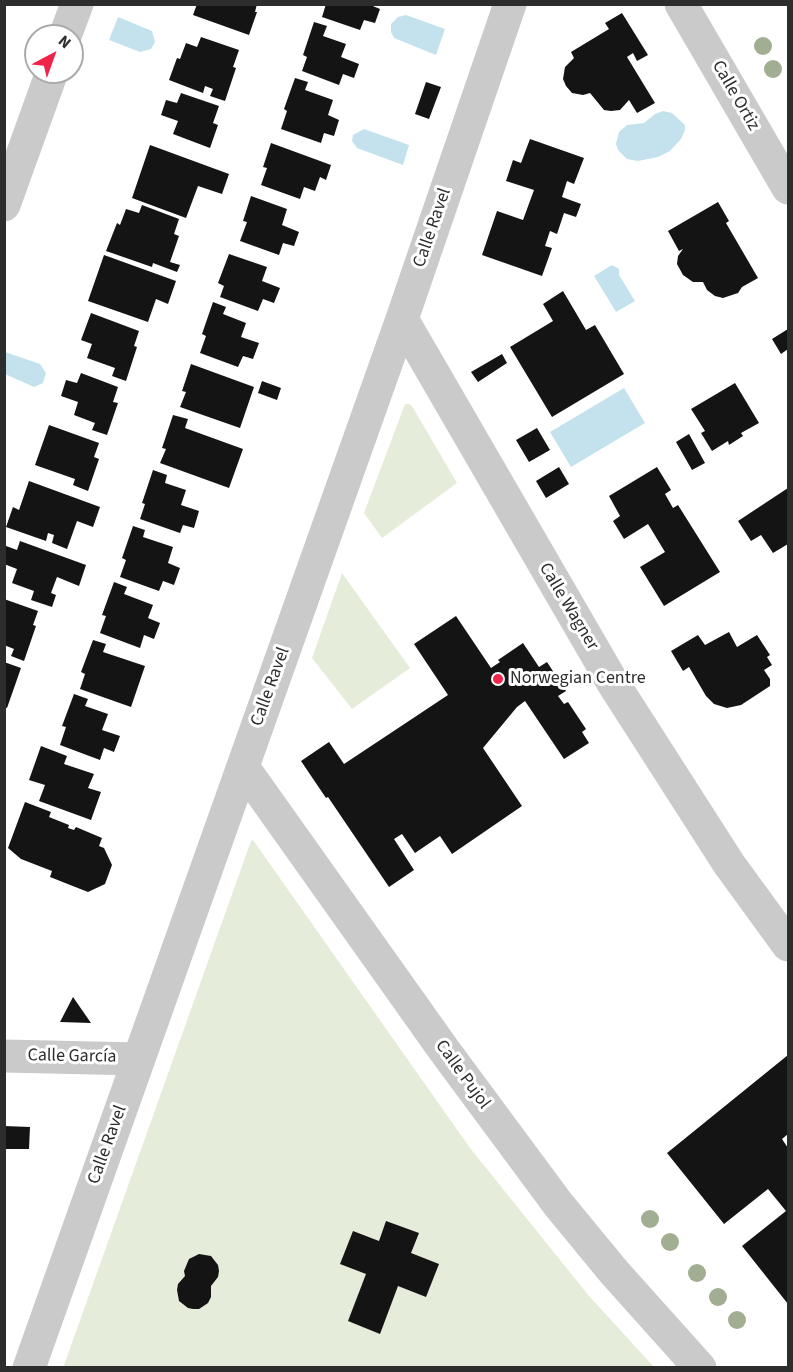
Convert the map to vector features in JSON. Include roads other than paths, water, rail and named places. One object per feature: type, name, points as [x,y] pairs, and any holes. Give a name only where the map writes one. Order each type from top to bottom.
[{"type":"street","points":[[70,24],[77,4]]},
{"type":"street","name":"Calle Ravel","points":[[29,1368],[402,319],[510,4]]},
{"type":"street","name":"Calle Ortiz","points":[[681,4],[789,188]]},
{"type":"street","points":[[4,205],[48,84]]},
{"type":"street","name":"Calle Wagner","points":[[402,319],[613,683],[729,864],[789,945]]},
{"type":"street","name":"Calle Pujol","points":[[243,767],[444,1050],[558,1204],[614,1272],[700,1368]]},
{"type":"street","name":"Calle García","points":[[4,1056],[139,1059]]},
{"type":"water","points":[[406,15],[445,29],[436,55],[394,38],[391,24],[398,17]]},
{"type":"water","points":[[118,17],[152,31],[155,42],[151,49],[140,52],[109,40]]},
{"type":"water","points":[[663,111],[672,113],[685,125],[681,139],[670,151],[658,157],[638,161],[627,159],[618,150],[616,144],[619,132],[627,125],[644,123]]},
{"type":"water","points":[[364,129],[409,145],[403,165],[357,148],[352,141],[353,135]]},
{"type":"water","points":[[612,265],[619,269],[619,275],[635,301],[616,312],[594,276]]},
{"type":"water","points":[[5,352],[40,364],[46,373],[43,383],[34,387],[5,374]]},
{"type":"water","points":[[624,388],[645,423],[571,467],[550,432]]},
{"type":"place","name":"Norwegian Centre","points":[[498,679]]}]
